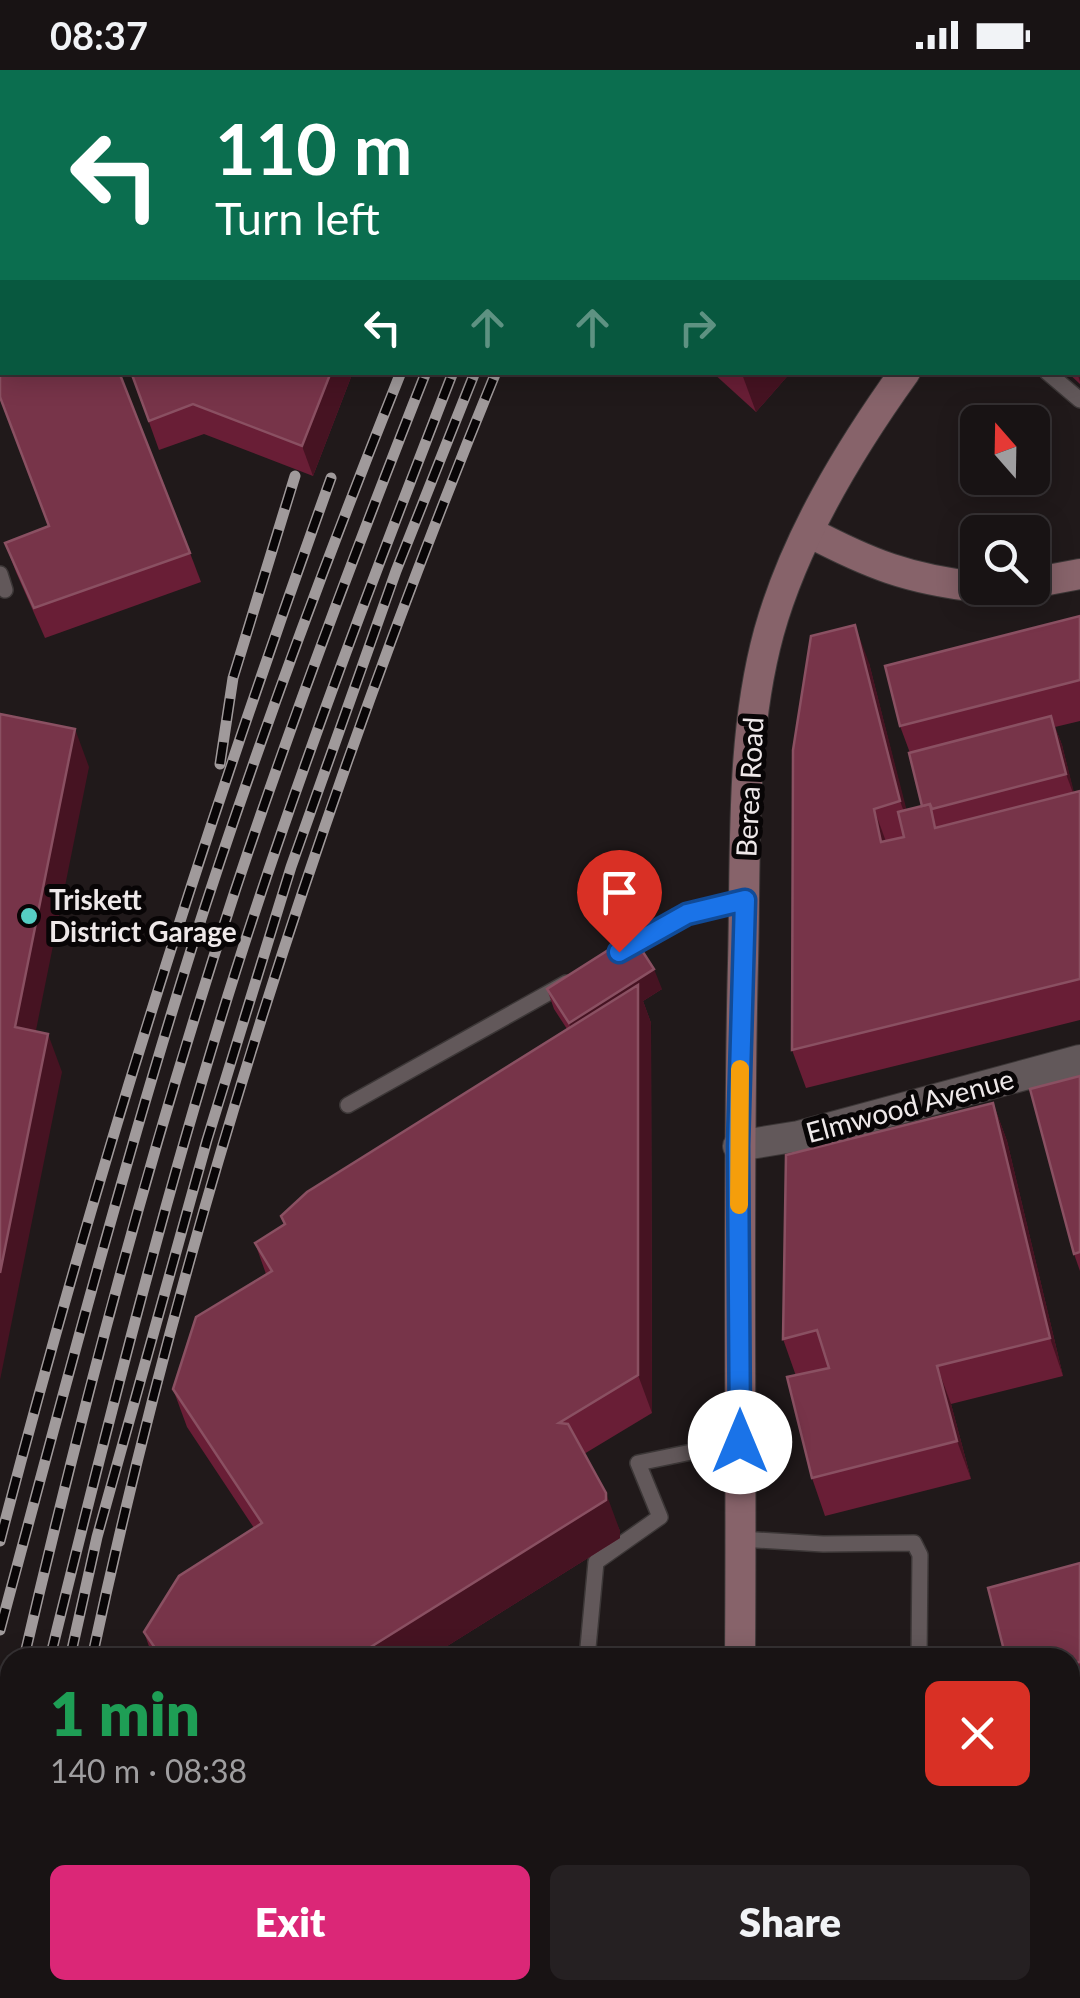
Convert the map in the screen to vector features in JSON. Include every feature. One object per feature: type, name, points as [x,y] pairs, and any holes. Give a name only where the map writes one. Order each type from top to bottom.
[{"type":"main road","name":"Berea Road","points":[[740,1648],[738,1146],[748,794],[758,674],[776,608],[809,532],[874,415],[903,375]]},
{"type":"main road","points":[[809,532],[885,570],[960,585]]},
{"type":"main road","points":[[1050,579],[1080,574]]},
{"type":"street","name":"Elmwood Avenue","points":[[738,1146],[798,1136],[1080,1060]]},
{"type":"lane","points":[[1050,375],[1080,400]]},
{"type":"lane","points":[[602,962],[687,914],[745,900]]},
{"type":"lane","points":[[348,1105],[586,972]]},
{"type":"lane","points":[[587,1648],[596,1562],[660,1517],[638,1462],[740,1442]]},
{"type":"lane","points":[[741,1539],[823,1544],[914,1543],[920,1555],[919,1648]]},
{"type":"building","points":[[0,375],[120,375],[190,553],[34,608],[5,543],[49,526],[0,397]]},
{"type":"building","points":[[132,375],[330,375],[302,446],[193,404],[149,421]]},
{"type":"building","points":[[1080,616],[1080,680],[900,726],[885,666]]},
{"type":"building","points":[[855,625],[900,801],[874,809],[881,842],[904,837],[898,812],[930,804],[935,828],[1080,791],[1080,979],[792,1050],[793,750],[811,636]]},
{"type":"building","name":"Triskett District Garage","points":[[0,714],[75,729],[15,1027],[48,1034],[0,1273]]},
{"type":"building","points":[[1051,716],[1066,774],[932,809],[930,804],[922,806],[909,753]]},
{"type":"building","points":[[632,935],[654,969],[569,1023],[547,989]]},
{"type":"building","points":[[638,985],[638,1375],[559,1423],[568,1424],[606,1493],[606,1500],[369,1648],[155,1648],[144,1632],[179,1576],[262,1523],[173,1389],[196,1317],[272,1271],[255,1243],[285,1224],[281,1216],[307,1192]]},
{"type":"building","points":[[1080,1076],[1080,1252],[1074,1254],[1030,1089]]},
{"type":"building","points":[[993,1103],[1050,1338],[937,1366],[957,1441],[812,1478],[787,1377],[829,1368],[817,1330],[783,1339],[786,1155]]},
{"type":"building","points":[[1080,1563],[1080,1648],[1003,1648],[988,1588]]},
{"type":"railway","points":[[0,1630],[116,1202],[192,947],[291,658],[400,375]]},
{"type":"railway","points":[[26,1648],[121,1272],[175,1081],[303,695],[425,375]]},
{"type":"railway","points":[[53,1648],[161,1227],[236,970],[312,744],[452,375]]},
{"type":"railway","points":[[72,1648],[97,1537],[207,1140],[291,867],[396,571],[474,375]]},
{"type":"railway","points":[[94,1648],[171,1330],[266,1006],[374,687],[495,375]]},
{"type":"railway","points":[[220,764],[233,678],[295,476]]},
{"type":"railway","points":[[0,1541],[73,1272],[153,1006],[239,741],[331,478]]},
{"type":"slow traffic","points":[[739,1205],[740,1069]]},
{"type":"place","name":"Triskett District Garage","points":[[29,916]]},
{"type":"route","points":[[619,952],[687,914],[745,900],[738,1146],[740,1442]]}]
